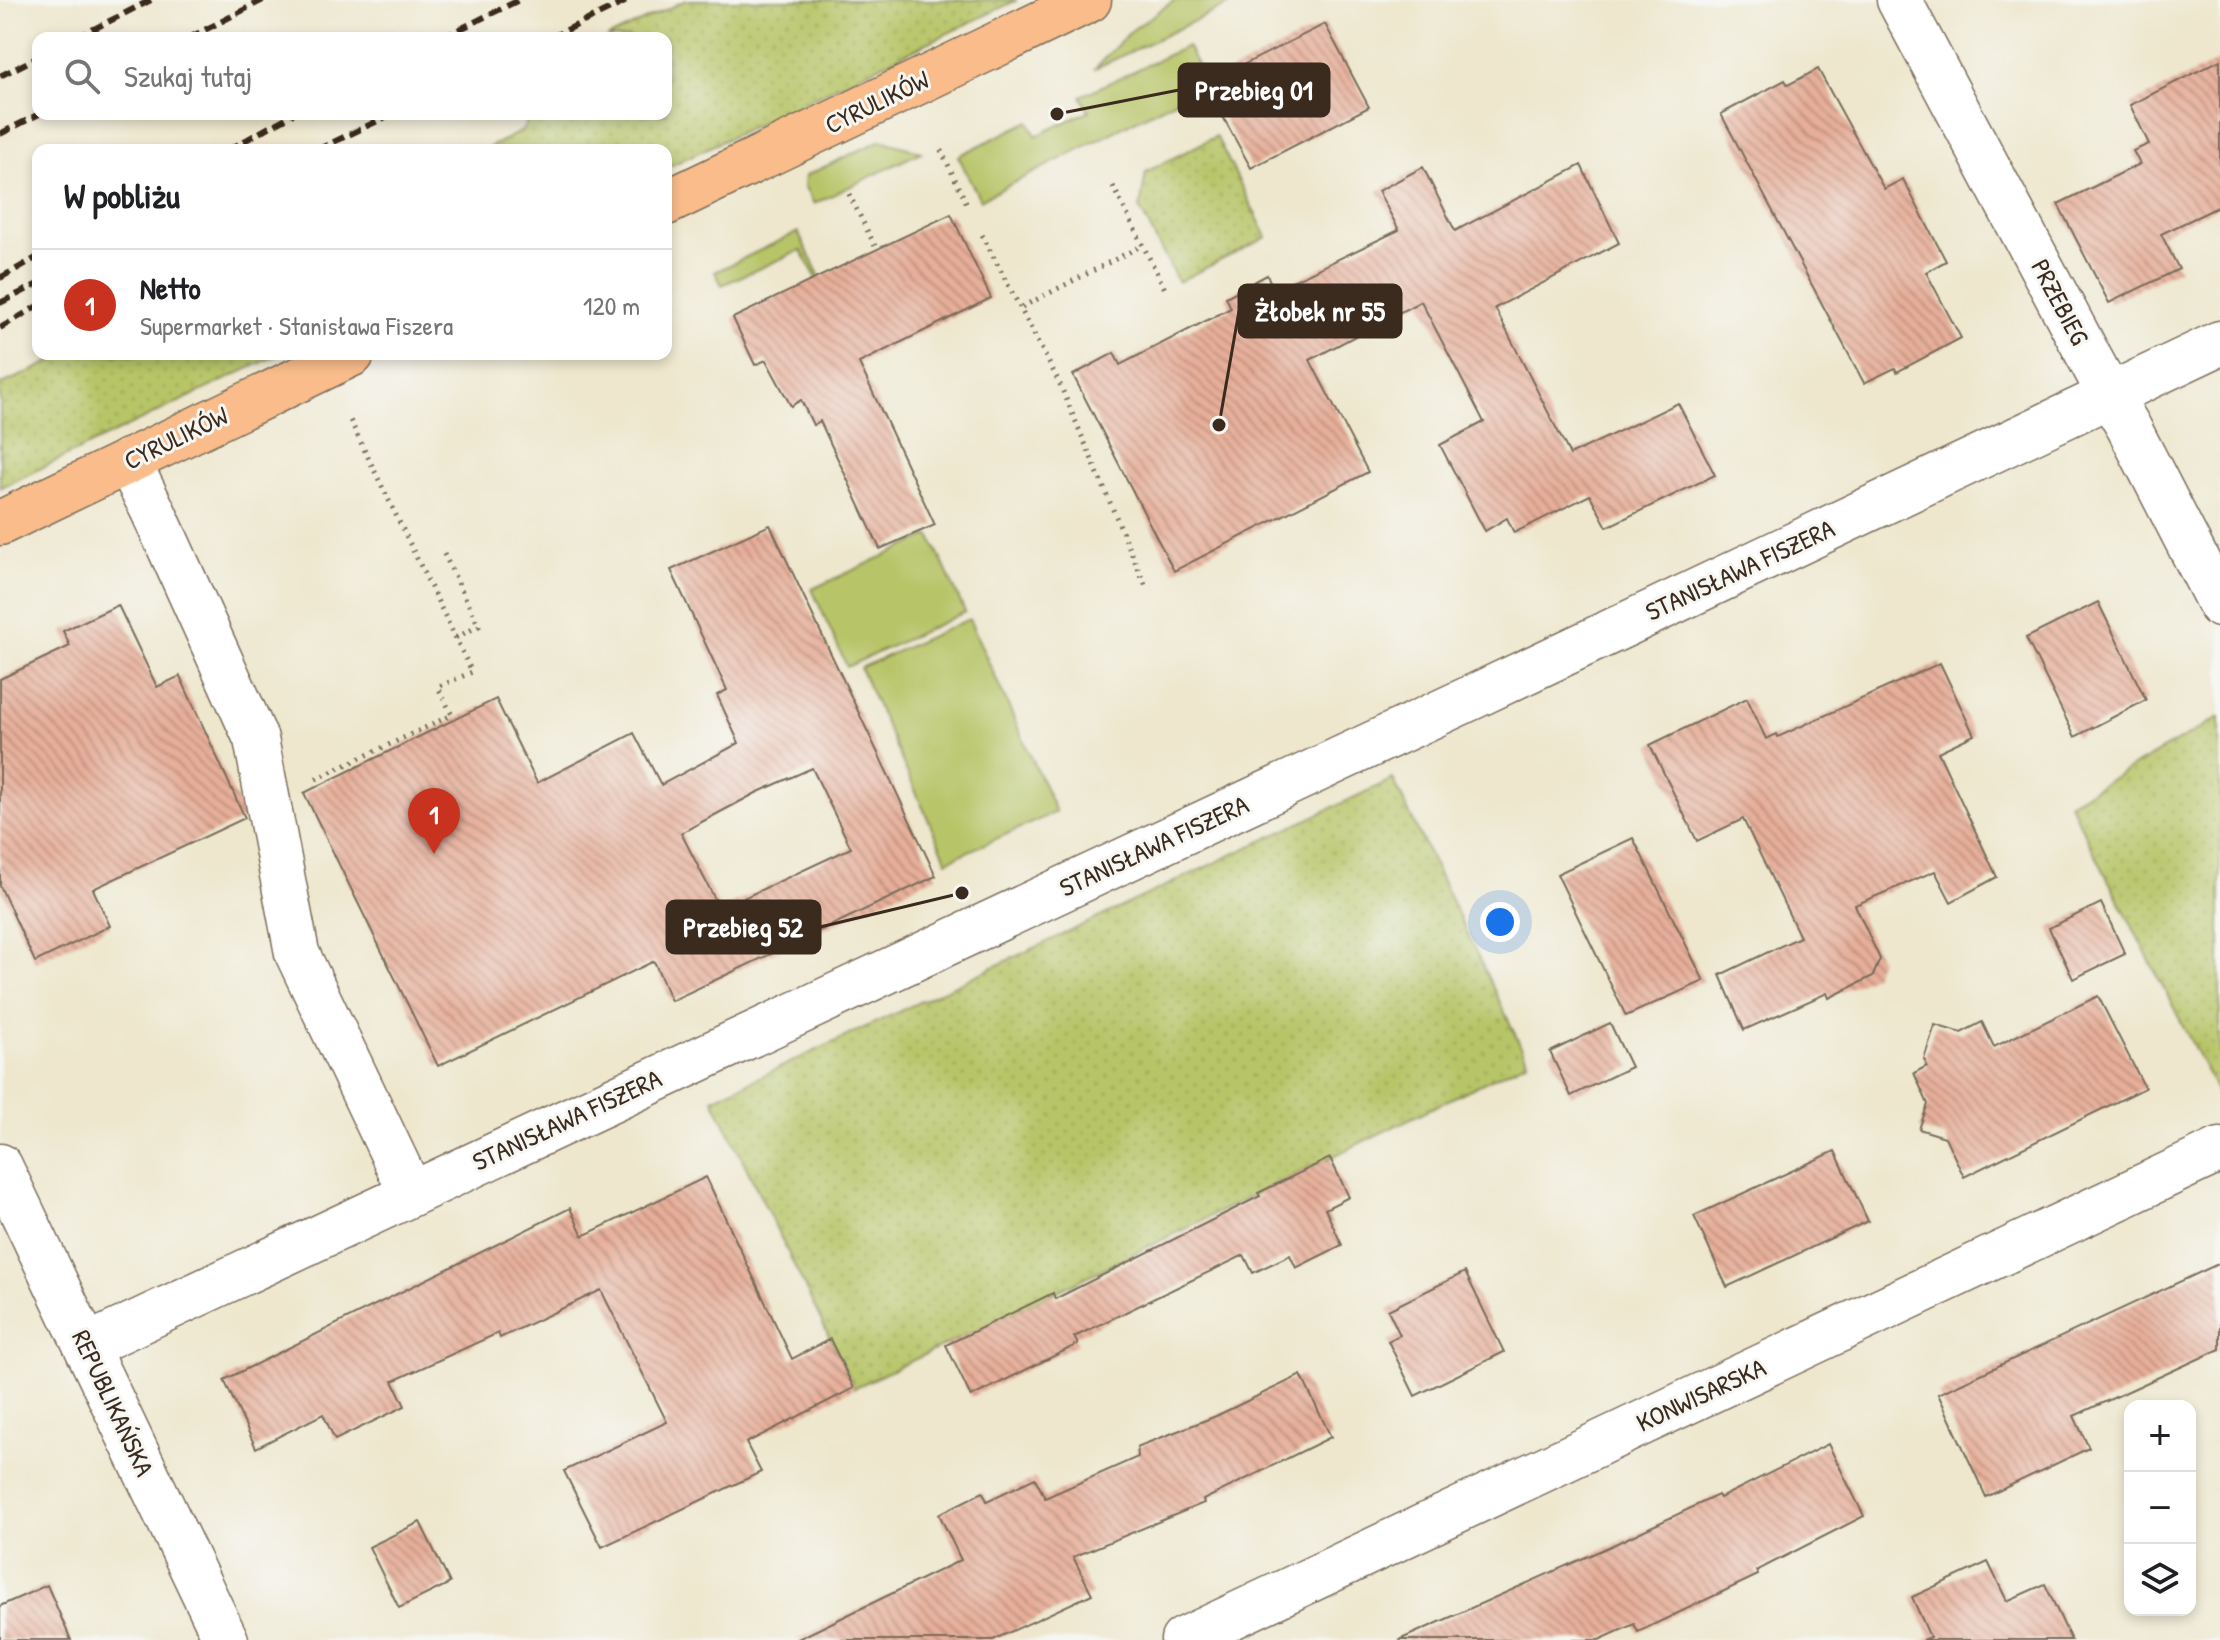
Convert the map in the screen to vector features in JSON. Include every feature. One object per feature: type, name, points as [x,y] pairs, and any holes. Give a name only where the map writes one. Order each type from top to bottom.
[{"type":"main road","name":"CYRULIKÓW","points":[[672,200],[1089,0]]},
{"type":"main road","name":"CYRULIKÓW","points":[[0,523],[339,360]]},
{"type":"street","name":"PRZEBIEG","points":[[1899,0],[2128,426],[2220,605]]},
{"type":"street","name":"STANISŁAWA FISZERA","points":[[87,1346],[2220,343]]},
{"type":"street","points":[[128,461],[256,739],[297,953],[411,1193]]},
{"type":"street","name":"KONWISARSKA","points":[[1183,1640],[2220,1150]]},
{"type":"street","name":"REPUBLIKAŃSKA","points":[[0,1166],[226,1640]]},
{"type":"path","points":[[941,150],[968,206]]},
{"type":"path","points":[[1113,186],[1167,293]]},
{"type":"path","points":[[849,194],[877,250]]},
{"type":"path","points":[[982,235],[1059,382],[1145,585]]},
{"type":"path","points":[[1022,307],[1143,245]]},
{"type":"path","points":[[264,779],[311,782],[452,715],[438,687],[472,672],[349,418]]},
{"type":"path","points":[[444,554],[479,626],[455,638]]},
{"type":"green space","points":[[686,0],[1017,0],[672,165],[672,144],[496,144],[522,131],[528,120],[672,120],[672,32],[619,32]]},
{"type":"green space","points":[[1175,0],[1234,2],[1094,69],[1132,30]]},
{"type":"green space","points":[[1187,46],[1207,84],[980,200],[958,156],[1029,121],[1036,136],[1089,111],[1081,96]]},
{"type":"green space","points":[[1216,136],[1267,237],[1178,282],[1140,209],[1146,172]]},
{"type":"green space","points":[[881,140],[921,152],[814,204],[804,186],[805,176]]},
{"type":"green space","points":[[798,232],[820,277],[817,279],[801,250],[722,285],[715,272]]},
{"type":"green space","points":[[56,360],[267,360],[0,488],[0,385]]},
{"type":"green space","points":[[930,535],[965,612],[847,667],[812,589]]},
{"type":"green space","points":[[969,619],[1056,812],[947,861],[860,668]]},
{"type":"green space","points":[[2220,717],[2220,1098],[2069,803]]},
{"type":"green space","points":[[1393,779],[1528,1061],[854,1388],[713,1099]]},
{"type":"building","points":[[1325,24],[1369,107],[1251,168],[1205,84]]},
{"type":"building","points":[[2220,60],[2220,206],[2161,234],[2179,269],[2109,303],[2058,204],[2140,164],[2133,151],[2149,144],[2130,105]]},
{"type":"building","points":[[1818,69],[1884,189],[1903,179],[1946,261],[1926,272],[1961,338],[1897,372],[1895,368],[1864,383],[1721,114],[1785,80],[1788,85]]},
{"type":"building","points":[[1581,165],[1619,243],[1495,308],[1570,455],[1678,403],[1715,475],[1607,527],[1590,495],[1514,533],[1507,518],[1485,531],[1440,445],[1484,422],[1421,301],[1310,360],[1368,472],[1174,571],[1073,375],[1114,353],[1120,365],[1231,308],[1226,297],[1267,275],[1274,290],[1399,230],[1378,191],[1423,167],[1455,231]]},
{"type":"building","points":[[951,214],[991,298],[859,363],[935,525],[880,549],[820,421],[813,425],[801,400],[791,406],[766,360],[755,365],[733,318]]},
{"type":"building","points":[[770,525],[936,876],[671,1001],[654,961],[438,1066],[304,793],[496,699],[537,783],[634,733],[661,785],[739,743],[717,695],[727,690],[671,570]],"holes":[[[812,768],[851,848],[720,909],[681,833],[756,793]]]},
{"type":"building","points":[[2098,602],[2146,700],[2075,737],[2026,638]]},
{"type":"building","points":[[118,605],[157,687],[180,676],[245,818],[93,889],[110,926],[35,962],[0,886],[0,679],[70,646],[63,631]]},
{"type":"building","points":[[1940,663],[1974,735],[1938,752],[1997,877],[1951,902],[1935,871],[1855,905],[1880,959],[1873,976],[1829,998],[1827,993],[1744,1030],[1720,975],[1800,937],[1743,819],[1697,841],[1650,745],[1747,698],[1766,739],[1777,734],[1778,737]]},
{"type":"building","points":[[1633,838],[1704,981],[1626,1016],[1557,874]]},
{"type":"building","points":[[2101,903],[2125,954],[2073,979],[2049,928]]},
{"type":"building","points":[[2098,996],[2145,1088],[1964,1177],[1945,1137],[1919,1129],[1928,1104],[1914,1073],[1927,1066],[1924,1059],[1935,1025],[1961,1033],[1982,1022],[1994,1047]]},
{"type":"building","points":[[1610,1023],[1631,1067],[1571,1096],[1550,1052]]},
{"type":"building","points":[[1835,1151],[1868,1221],[1727,1287],[1694,1216]]},
{"type":"building","points":[[1330,1158],[1349,1197],[1325,1209],[1342,1245],[1296,1268],[1290,1255],[1253,1273],[1244,1255],[1074,1337],[1078,1344],[971,1397],[946,1345],[1053,1293],[1055,1299]]},
{"type":"building","points":[[706,1177],[792,1359],[830,1339],[854,1388],[746,1443],[761,1472],[602,1547],[564,1471],[667,1422],[601,1290],[500,1338],[498,1333],[393,1381],[405,1406],[335,1440],[323,1414],[256,1448],[224,1380],[570,1208],[583,1236]]},
{"type":"building","points":[[2220,1263],[2220,1349],[2074,1416],[2089,1448],[1986,1497],[1938,1394]]},
{"type":"building","points":[[1465,1272],[1504,1352],[1415,1396],[1388,1341],[1400,1335],[1388,1310]]},
{"type":"building","points":[[1301,1375],[1331,1437],[1203,1500],[1204,1503],[1073,1557],[1092,1594],[993,1640],[796,1640],[961,1560],[939,1514],[983,1492],[987,1501],[1035,1478],[1045,1498],[1138,1457],[1137,1447],[1216,1416]]},
{"type":"building","points":[[1828,1444],[1864,1516],[1756,1571],[1758,1575],[1638,1632],[1634,1624],[1599,1640],[1399,1640],[1718,1495],[1720,1498]]},
{"type":"building","points":[[420,1522],[450,1583],[399,1608],[369,1547]]},
{"type":"building","points":[[1988,1562],[2007,1601],[2045,1584],[2071,1640],[1923,1640],[1930,1637],[1912,1597]]},
{"type":"building","points":[[47,1585],[71,1640],[0,1640],[0,1606]]},
{"type":"railway","points":[[88,32],[151,0]]},
{"type":"railway","points":[[201,32],[263,0]]},
{"type":"railway","points":[[454,32],[519,0]]},
{"type":"railway","points":[[562,32],[629,0]]},
{"type":"railway","points":[[0,76],[32,60]]},
{"type":"railway","points":[[0,134],[32,118]]},
{"type":"railway","points":[[239,144],[282,120]]},
{"type":"railway","points":[[330,144],[380,120]]},
{"type":"railway","points":[[0,278],[32,260]]},
{"type":"railway","points":[[0,303],[32,287]]},
{"type":"railway","points":[[0,328],[32,309]]},
{"type":"place","name":"Przebieg 01","points":[[1057,114]]},
{"type":"place","name":"Żłobek nr 55","points":[[1219,425]]},
{"type":"place","name":"Netto","points":[[434,854]]},
{"type":"place","name":"Przebieg 52","points":[[962,893]]}]
